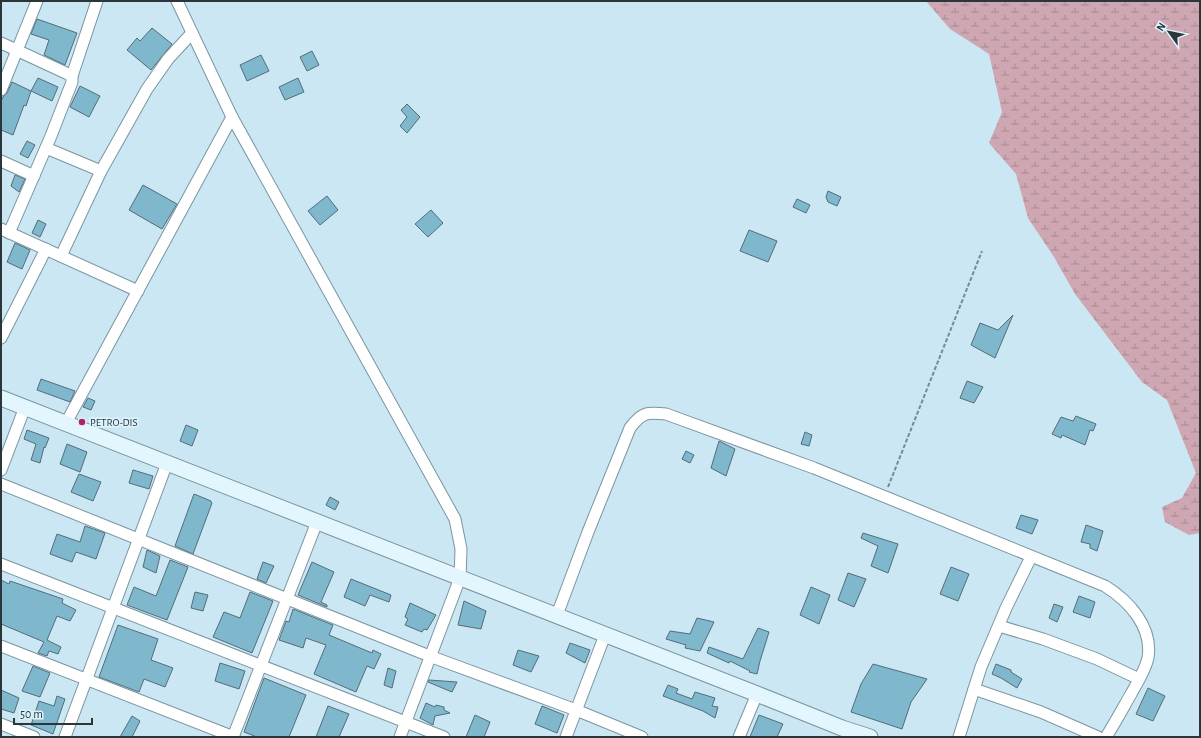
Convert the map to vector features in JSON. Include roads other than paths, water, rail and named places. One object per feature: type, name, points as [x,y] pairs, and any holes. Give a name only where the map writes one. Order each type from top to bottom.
[{"type":"street","points":[[1,90],[37,1]]},
{"type":"street","points":[[96,1],[72,76],[72,82],[46,148],[34,176],[5,231],[138,291]]},
{"type":"street","points":[[177,1],[232,117],[455,519],[461,549],[460,578],[432,657],[400,737]]},
{"type":"street","points":[[61,256],[101,171],[147,89],[168,59],[192,33]]},
{"type":"street","points":[[1,43],[72,76]]},
{"type":"street","points":[[66,423],[232,117]]},
{"type":"street","points":[[46,148],[101,171]]},
{"type":"street","points":[[1,161],[34,176]]},
{"type":"street","points":[[1,338],[46,249]]},
{"type":"street","points":[[1,398],[605,635],[870,737]]},
{"type":"street","points":[[1,470],[25,407]]},
{"type":"street","points":[[557,616],[588,532],[630,428],[637,418],[643,414],[650,412],[666,414],[814,468],[1105,586],[1114,592],[1137,614],[1145,629],[1149,644],[1148,659],[1139,679],[1106,737]]},
{"type":"street","points":[[66,737],[167,463]]},
{"type":"street","points":[[1,484],[432,657],[576,710],[642,737]]},
{"type":"street","points":[[1,646],[233,737],[286,598],[317,522]]},
{"type":"street","points":[[958,737],[981,667],[1016,587],[1031,557]]},
{"type":"street","points":[[1,564],[444,737]]},
{"type":"street","points":[[999,626],[1043,639],[1097,659],[1139,679]]},
{"type":"street","points":[[566,737],[605,635]]},
{"type":"street","points":[[974,689],[1041,712],[1098,737]]},
{"type":"street","points":[[739,737],[757,694]]},
{"type":"street","points":[[1,724],[34,737]]},
{"type":"place","name":"PETRO-DIS","points":[[82,422]]}]
